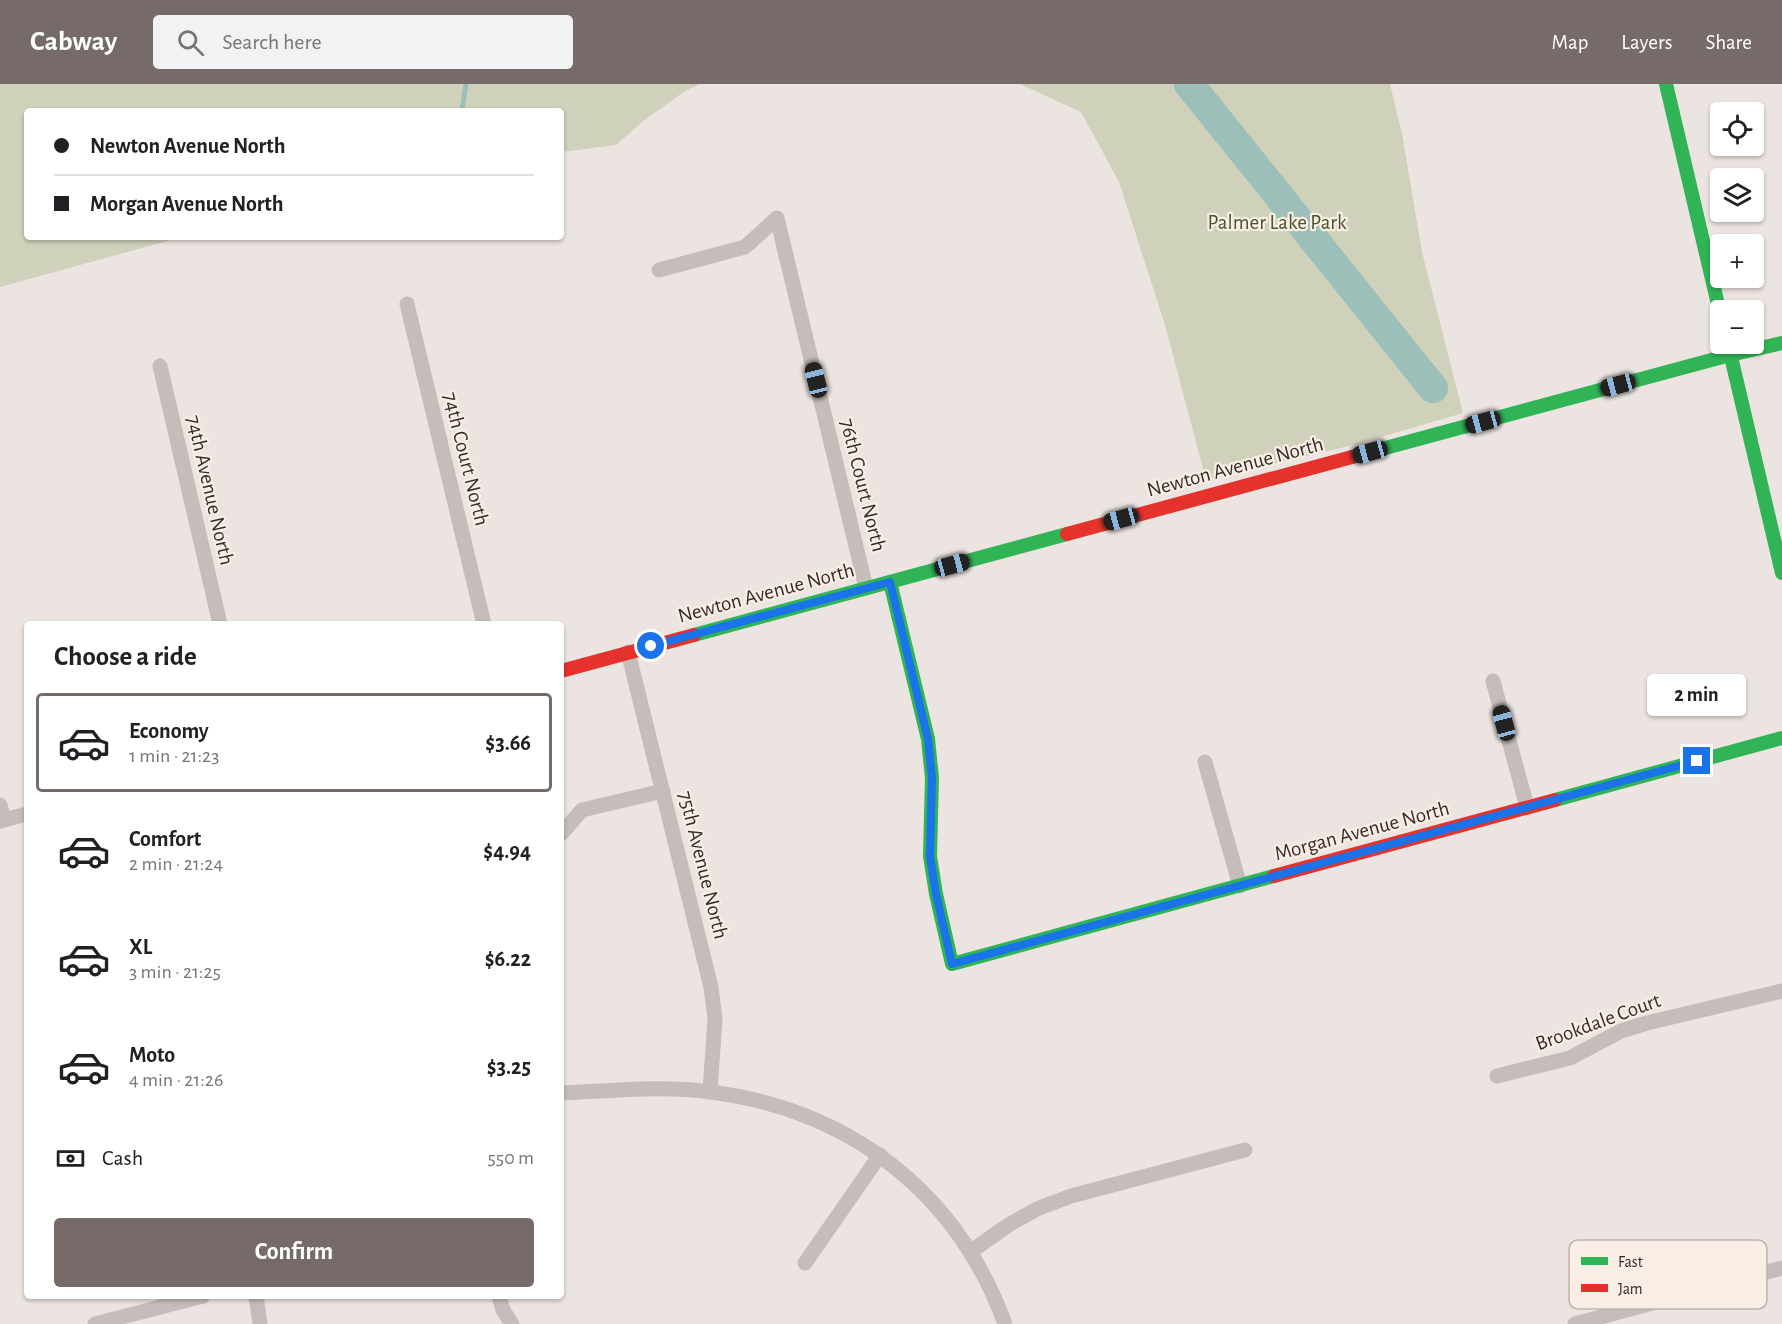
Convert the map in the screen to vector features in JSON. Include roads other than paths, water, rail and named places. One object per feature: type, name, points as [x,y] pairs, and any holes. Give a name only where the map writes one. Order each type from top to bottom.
[{"type":"street","points":[[1666,84],[1717,300]]},
{"type":"street","name":"76th Court North","points":[[658,270],[745,247],[777,218],[866,588]]},
{"type":"street","name":"74th Court North","points":[[407,304],[483,621]]},
{"type":"street","name":"Newton Avenue North","points":[[1764,345],[1782,343]]},
{"type":"street","name":"Newton Avenue North","points":[[564,669],[890,582],[1711,354]]},
{"type":"street","points":[[1730,354],[1782,573]]},
{"type":"street","name":"74th Avenue North","points":[[160,366],[219,621]]},
{"type":"street","name":"Morgan Avenue North","points":[[890,582],[928,739],[932,778],[930,856],[952,964],[1782,738]]},
{"type":"street","name":"75th Avenue North","points":[[628,652],[711,987],[716,1019],[710,1091]]},
{"type":"street","points":[[1493,681],[1527,807]]},
{"type":"street","points":[[1205,762],[1240,886]]},
{"type":"street","points":[[564,831],[582,810],[663,791]]},
{"type":"street","points":[[1,816],[24,814]]},
{"type":"street","name":"Brookdale Court","points":[[1497,1076],[1570,1058],[1621,1031],[1647,1023],[1782,991]]},
{"type":"street","points":[[564,1093],[662,1089],[710,1091],[764,1102],[814,1118],[880,1155],[902,1172],[939,1209],[970,1252],[995,1295],[1005,1324]]},
{"type":"street","points":[[970,1252],[1010,1224],[1039,1208],[1071,1196],[1245,1150]]},
{"type":"street","points":[[805,1263],[880,1155]]},
{"type":"street","points":[[1767,1272],[1782,1268]]},
{"type":"street","points":[[95,1324],[191,1299]]},
{"type":"street","points":[[256,1299],[260,1324]]},
{"type":"street","points":[[500,1299],[503,1310],[512,1324]]},
{"type":"street","points":[[1575,1324],[1630,1309]]},
{"type":"waterway","points":[[462,108],[466,84]]},
{"type":"waterway","points":[[1189,84],[1433,388]]},
{"type":"park label","name":"Palmer Lake Park","points":[[1277,222]]}]
